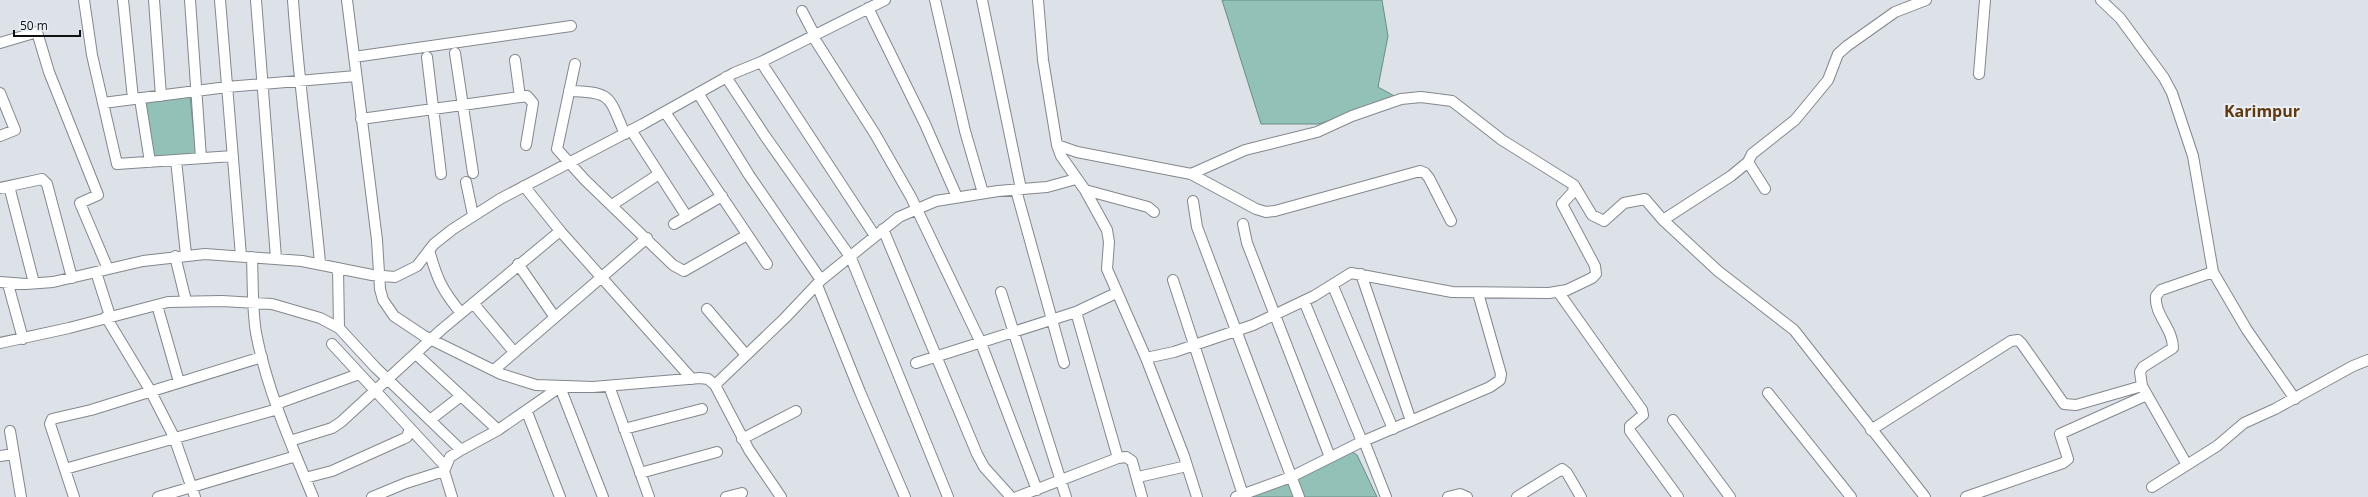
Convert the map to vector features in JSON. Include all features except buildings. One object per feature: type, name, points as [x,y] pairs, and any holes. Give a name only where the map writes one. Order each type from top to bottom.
[{"type":"street","points":[[84,0],[92,55],[117,164],[233,156]]},
{"type":"street","points":[[123,0],[137,99],[150,162]]},
{"type":"street","points":[[154,0],[161,96]]},
{"type":"street","points":[[190,0],[195,91],[201,158]]},
{"type":"street","points":[[220,0],[241,256]]},
{"type":"street","points":[[256,0],[276,258]]},
{"type":"street","points":[[293,0],[300,81],[311,163],[320,263]]},
{"type":"street","points":[[347,0],[377,240],[379,276],[383,300],[394,316],[432,340],[494,370],[536,385],[560,387],[609,386],[708,379],[715,385],[742,439],[781,497]]},
{"type":"street","points":[[23,339],[4,283],[34,283],[72,278],[186,255],[276,258],[320,263],[379,276],[395,277],[406,274],[417,266],[429,250],[453,229],[473,215],[524,186],[666,112],[726,77],[761,62],[885,0]]},
{"type":"street","points":[[935,0],[966,131],[983,193]]},
{"type":"street","points":[[982,0],[1018,190],[1064,363]]},
{"type":"street","points":[[1038,0],[1043,60],[1057,145],[1076,179],[1085,190],[1107,230],[1110,242],[1108,269],[1146,358],[1188,466],[1197,497]]},
{"type":"street","points":[[1662,220],[1730,176],[1748,162],[1752,154],[1789,127],[1828,80],[1835,59],[1842,50],[1895,12],[1926,0]]},
{"type":"street","points":[[1979,74],[1985,0]]},
{"type":"street","points":[[2101,0],[2120,18],[2166,83],[2180,113],[2193,156],[2213,272],[2247,330],[2295,399]]},
{"type":"street","points":[[868,8],[925,124],[957,197]]},
{"type":"street","points":[[802,11],[813,35],[892,161],[916,208],[981,342],[1037,490]]},
{"type":"street","points":[[354,57],[571,26]]},
{"type":"street","points":[[0,43],[37,32],[49,72],[98,195],[80,203],[108,270]]},
{"type":"street","points":[[455,53],[473,173]]},
{"type":"street","points":[[427,57],[441,174]]},
{"type":"street","points":[[515,60],[520,97]]},
{"type":"street","points":[[761,62],[875,236]]},
{"type":"street","points":[[575,64],[557,149],[560,155],[569,162],[673,264],[684,271],[690,269],[747,235]]},
{"type":"street","points":[[103,103],[227,87],[356,76]]},
{"type":"street","points":[[726,77],[765,136],[851,258],[948,497]]},
{"type":"street","points":[[569,92],[592,92],[603,95],[611,104],[628,132],[659,174],[687,216]]},
{"type":"street","points":[[0,93],[15,130],[0,136]]},
{"type":"street","points":[[698,93],[749,175],[819,282],[860,392],[905,497]]},
{"type":"street","points":[[361,119],[527,96],[533,103],[526,145]]},
{"type":"street","points":[[1191,174],[1245,150],[1317,132],[1352,116],[1401,99],[1421,97],[1452,101],[1502,140],[1574,185],[1592,215],[1604,221],[1624,203],[1645,199],[1662,220],[1718,271],[1794,330],[1925,497]]},
{"type":"street","points":[[666,112],[767,264]]},
{"type":"street","points":[[1057,145],[1077,152],[1191,174],[1256,209],[1266,212],[1420,171],[1425,173],[1429,178],[1451,221]]},
{"type":"street","points":[[176,160],[186,255]]},
{"type":"street","points":[[1748,162],[1765,188]]},
{"type":"street","points":[[612,205],[659,174]]},
{"type":"street","points":[[34,283],[4,187],[42,179],[48,184],[72,278]]},
{"type":"street","points":[[715,385],[819,282],[851,258],[883,229],[916,208],[957,197],[1059,185],[1076,179]]},
{"type":"street","points":[[466,182],[473,215]]},
{"type":"street","points":[[1146,358],[1196,345],[1274,316],[1333,286],[1344,276],[1351,273],[1431,290],[1478,293],[1559,293],[1592,278],[1596,274],[1595,266],[1562,204],[1573,192],[1574,185]]},
{"type":"street","points":[[524,186],[560,231],[692,379]]},
{"type":"street","points":[[1085,190],[1148,208],[1154,212]]},
{"type":"street","points":[[674,224],[722,196]]},
{"type":"street","points":[[1193,201],[1197,227],[1299,497]]},
{"type":"street","points":[[1243,224],[1247,243],[1274,316],[1330,457]]},
{"type":"street","points":[[883,229],[976,454],[984,467],[1011,497]]},
{"type":"street","points":[[290,441],[332,428],[359,407],[374,391],[461,313],[518,264],[560,231]]},
{"type":"street","points":[[494,370],[554,316],[647,238]]},
{"type":"street","points":[[429,250],[436,276],[444,292],[461,313]]},
{"type":"street","points":[[175,256],[186,301]]},
{"type":"street","points":[[252,257],[256,332],[262,358],[277,406],[313,497]]},
{"type":"street","points":[[518,264],[554,316]]},
{"type":"street","points":[[338,268],[339,328]]},
{"type":"street","points":[[96,272],[108,316],[150,390],[174,438],[193,492]]},
{"type":"street","points":[[2187,465],[2142,386],[2140,372],[2143,367],[2173,348],[2171,334],[2158,311],[2156,296],[2161,290],[2213,272]]},
{"type":"street","points":[[1361,274],[1411,421]]},
{"type":"street","points":[[1173,280],[1196,345],[1239,496],[1291,477],[1362,442],[1490,386],[1500,380],[1500,374],[1478,293]]},
{"type":"street","points":[[1333,286],[1393,429]]},
{"type":"street","points":[[1001,292],[1015,332],[1066,497]]},
{"type":"street","points":[[1559,293],[1642,410],[1643,415],[1640,420],[1630,426],[1630,431],[1678,497]]},
{"type":"street","points":[[916,363],[936,355],[1015,332],[1076,312],[1112,295]]},
{"type":"street","points":[[0,343],[23,339],[108,316],[157,305],[186,301],[254,303],[294,310],[320,318],[339,328],[388,380],[461,450]]},
{"type":"street","points":[[1304,301],[1360,438],[1386,497]]},
{"type":"street","points":[[473,303],[514,352]]},
{"type":"street","points":[[157,305],[179,382]]},
{"type":"street","points":[[707,309],[746,355]]},
{"type":"street","points":[[1076,312],[1118,458]]},
{"type":"street","points":[[1871,430],[2011,341],[2018,340],[2022,344],[2064,404],[2076,406],[2142,386]]},
{"type":"street","points":[[332,344],[445,468],[452,497]]},
{"type":"street","points":[[416,354],[498,430]]},
{"type":"street","points":[[74,497],[50,421],[150,390],[262,358]]},
{"type":"street","points":[[2152,487],[2217,446],[2244,423],[2295,399],[2353,366],[2368,360]]},
{"type":"street","points":[[65,469],[174,438],[277,406],[359,374]]},
{"type":"street","points":[[609,386],[649,497]]},
{"type":"street","points":[[372,497],[406,482],[445,468],[450,457],[527,412],[560,387]]},
{"type":"street","points":[[560,387],[603,497]]},
{"type":"street","points":[[1768,392],[1850,497]]},
{"type":"street","points":[[1966,497],[2063,463],[2068,459],[2060,434],[2147,395]]},
{"type":"street","points":[[430,420],[461,396]]},
{"type":"street","points":[[624,429],[702,409]]},
{"type":"street","points":[[742,439],[796,411]]},
{"type":"street","points":[[527,412],[560,497]]},
{"type":"street","points":[[1673,420],[1730,497]]},
{"type":"street","points":[[305,478],[332,471],[403,439],[407,437],[410,428]]},
{"type":"street","points":[[10,431],[21,497]]},
{"type":"street","points":[[640,473],[717,452]]},
{"type":"street","points":[[0,456],[14,454]]},
{"type":"street","points":[[158,497],[193,492],[296,456]]},
{"type":"street","points":[[1017,497],[1118,458],[1126,457],[1132,461],[1138,477],[1142,497]]},
{"type":"street","points":[[1138,477],[1188,466]]},
{"type":"street","points":[[1517,497],[1528,494],[1562,469],[1567,473],[1581,497]]},
{"type":"street","points":[[726,497],[742,493]]},
{"type":"street","points":[[1448,497],[1460,494],[1467,497]]},
{"type":"shaded area","points":[[1222,0],[1382,0],[1388,36],[1378,87],[1398,98],[1396,102],[1318,124],[1261,124]]},
{"type":"shaded area","points":[[190,96],[196,154],[154,157],[143,101]]},
{"type":"shaded area","points":[[1351,451],[1357,455],[1377,497],[1244,497]]},
{"type":"district","name":"Karimpur","points":[[2262,111]]}]
